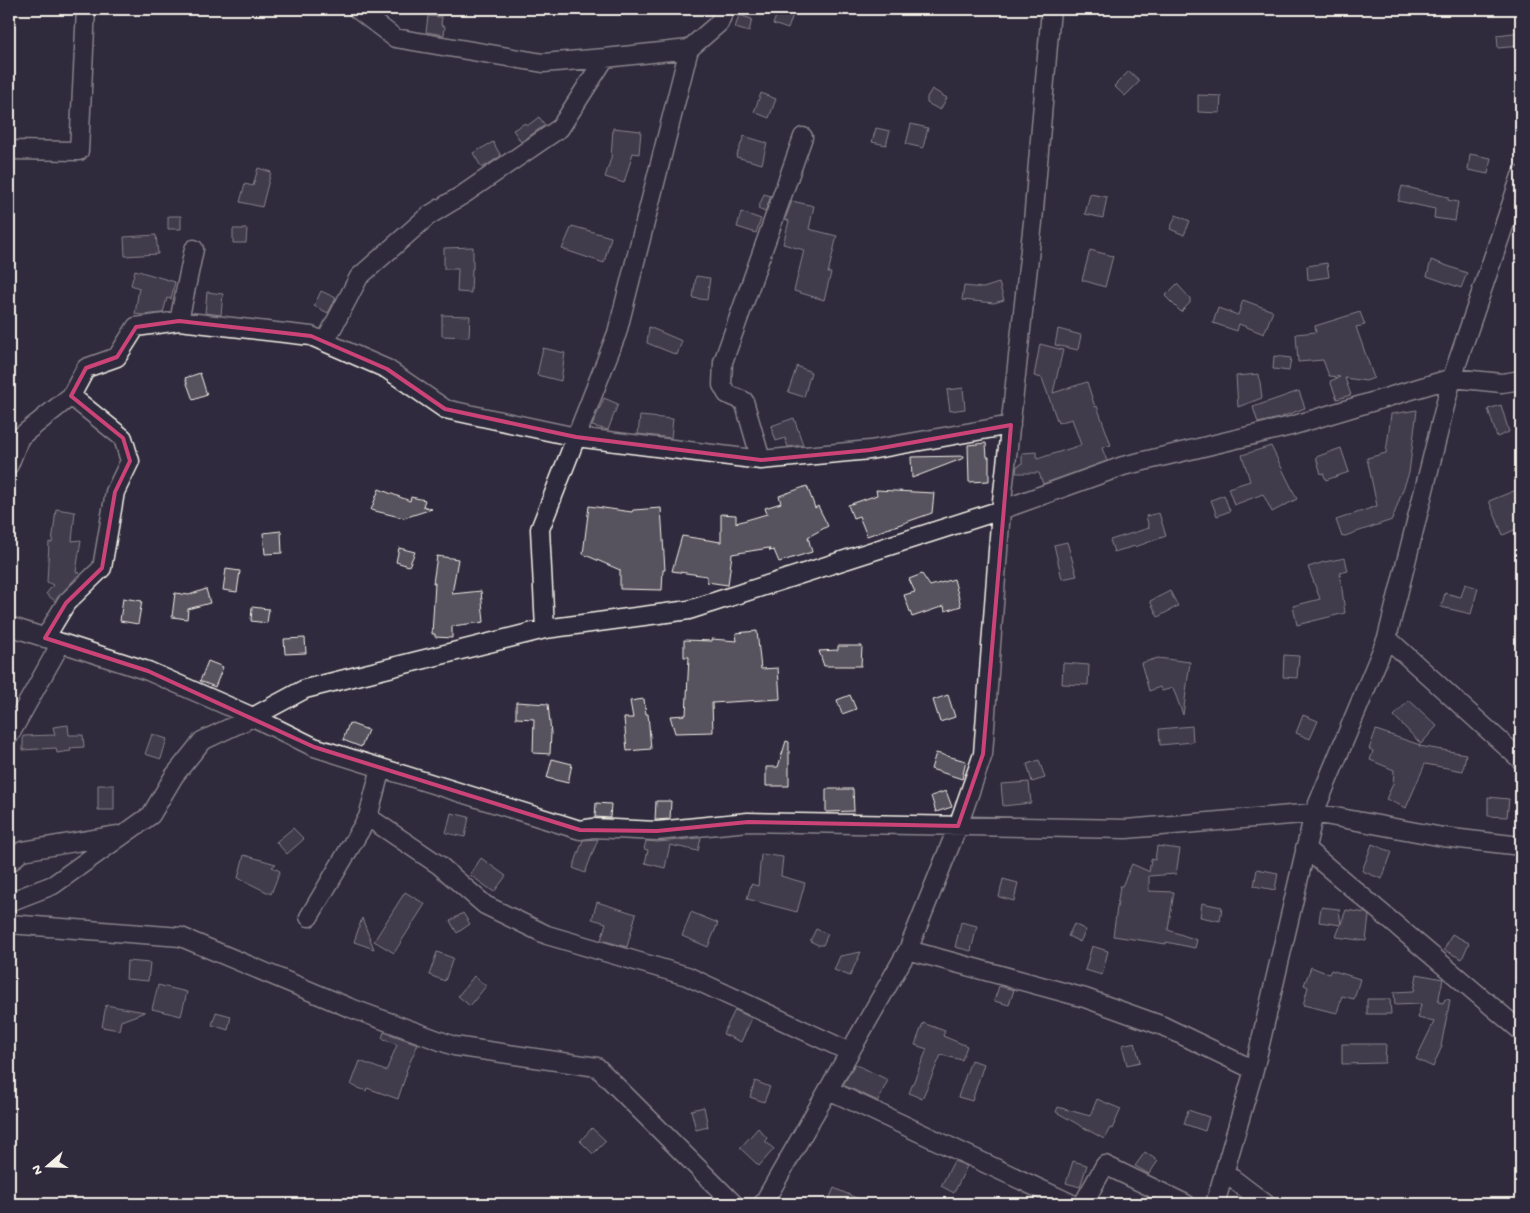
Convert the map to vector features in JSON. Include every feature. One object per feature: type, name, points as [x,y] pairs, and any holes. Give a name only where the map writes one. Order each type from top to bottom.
[{"type":"street","points":[[9,150],[79,151],[86,9]]},
{"type":"street","points":[[357,9],[395,38],[543,63],[689,49],[719,23],[725,9]]},
{"type":"street","points":[[764,1204],[908,950],[958,826],[983,754],[1001,510],[1033,222],[1051,9]]},
{"type":"street","points":[[545,629],[540,529],[617,333],[689,49]]},
{"type":"street","points":[[325,342],[359,276],[428,216],[464,194],[560,128],[605,58]]},
{"type":"street","points":[[761,460],[744,401],[727,394],[722,385],[723,362],[803,137]]},
{"type":"street","points":[[1215,1204],[1254,1070],[1314,813],[1387,638],[1452,378],[1517,206],[1521,176]]},
{"type":"street","points":[[179,321],[194,248]]},
{"type":"street","points":[[9,465],[20,437],[71,396],[86,368],[118,357],[136,327],[179,321],[311,336],[387,369],[444,409],[576,437],[761,460],[870,450],[1011,425]]},
{"type":"street","points":[[9,902],[53,885],[150,815],[174,776],[202,741],[253,718],[305,689],[545,629],[689,610],[1001,510],[1123,466],[1291,426],[1452,378],[1502,382],[1521,380]]},
{"type":"street","points":[[9,736],[53,641],[66,603],[102,568],[115,492],[130,461],[123,438],[71,396]]},
{"type":"street","points":[[9,626],[148,671],[314,747],[580,830],[593,828],[657,831],[748,822],[1126,829],[1314,813],[1443,836],[1521,846]]},
{"type":"street","points":[[1387,638],[1521,760]]},
{"type":"street","points":[[309,917],[368,817],[381,768]]},
{"type":"street","points":[[368,817],[439,865],[485,906],[547,935],[687,976],[850,1052]]},
{"type":"street","points":[[9,864],[22,851],[123,834]]},
{"type":"street","points":[[1305,848],[1521,1031]]},
{"type":"street","points":[[9,924],[181,937],[348,1007],[454,1046],[597,1067],[734,1204]]},
{"type":"street","points":[[908,950],[1086,998],[1163,1026],[1254,1070]]},
{"type":"street","points":[[828,1090],[1072,1204]]},
{"type":"street","points":[[1084,1204],[1105,1166],[1186,1204]]},
{"type":"street","points":[[1224,1172],[1266,1204]]},
{"type":"highlighted area","points":[[179,321],[311,336],[387,369],[445,409],[576,437],[761,460],[870,450],[1011,425],[983,754],[958,826],[748,822],[657,831],[580,830],[314,747],[148,671],[45,638],[66,603],[102,568],[115,492],[130,461],[123,438],[71,396],[86,368],[117,357],[136,327]]},
{"type":"building","points":[[779,9],[795,9],[788,29],[773,24]]},
{"type":"building","points":[[739,15],[752,19],[749,32],[735,28]]},
{"type":"building","points":[[428,16],[442,17],[441,25],[445,26],[444,35],[426,32]]},
{"type":"building","points":[[1521,32],[1521,46],[1498,48],[1497,35]]},
{"type":"building","points":[[1129,71],[1140,81],[1125,96],[1114,86]]},
{"type":"building","points":[[932,89],[947,98],[940,110],[927,103],[927,97]]},
{"type":"building","points":[[761,93],[776,99],[769,118],[754,112]]},
{"type":"building","points":[[1198,95],[1221,96],[1220,113],[1198,112]]},
{"type":"building","points":[[539,117],[545,125],[521,142],[513,130],[525,123],[527,126]]},
{"type":"building","points":[[911,124],[928,128],[923,148],[906,144]]},
{"type":"building","points":[[613,128],[641,131],[639,154],[633,153],[624,183],[605,177],[611,158]]},
{"type":"building","points":[[876,128],[890,131],[886,145],[872,142]]},
{"type":"building","points":[[744,136],[767,143],[762,164],[736,157]]},
{"type":"building","points":[[493,142],[501,156],[482,168],[473,153]]},
{"type":"building","points":[[1470,154],[1491,158],[1488,174],[1468,170]]},
{"type":"building","points":[[258,168],[271,172],[262,207],[240,202],[245,184],[253,186]]},
{"type":"building","points":[[1402,186],[1448,197],[1448,200],[1458,202],[1455,221],[1434,218],[1435,209],[1398,201]]},
{"type":"building","points":[[764,194],[771,196],[765,212],[758,209]]},
{"type":"building","points":[[1090,194],[1107,197],[1103,218],[1085,214]]},
{"type":"building","points":[[792,201],[814,206],[809,229],[837,236],[824,300],[794,291],[804,250],[783,244],[789,221],[785,219]]},
{"type":"building","points":[[741,212],[761,219],[756,233],[737,227]]},
{"type":"building","points":[[1176,215],[1190,221],[1184,235],[1170,229]]},
{"type":"building","points":[[168,216],[181,216],[181,229],[168,229]]},
{"type":"building","points":[[572,226],[611,237],[604,263],[562,249]]},
{"type":"building","points":[[233,229],[247,229],[246,243],[233,243]]},
{"type":"building","points":[[156,235],[158,254],[125,256],[124,237]]},
{"type":"building","points":[[473,247],[471,293],[457,292],[458,269],[444,269],[444,248]]},
{"type":"building","points":[[1090,250],[1113,256],[1105,287],[1082,280]]},
{"type":"building","points":[[1431,260],[1467,273],[1461,288],[1427,276]]},
{"type":"building","points":[[1327,263],[1329,277],[1308,280],[1307,266]]},
{"type":"building","points":[[135,270],[175,282],[171,299],[167,298],[163,313],[135,314],[139,288],[131,285]]},
{"type":"building","points":[[696,276],[710,278],[707,300],[693,298]]},
{"type":"building","points":[[999,283],[1004,300],[994,303],[962,300],[964,286],[983,288]]},
{"type":"building","points":[[1177,284],[1190,298],[1190,303],[1181,312],[1165,296]]},
{"type":"building","points":[[321,291],[336,298],[328,313],[314,306]]},
{"type":"building","points":[[207,292],[223,294],[221,315],[205,313]]},
{"type":"building","points":[[1243,300],[1273,311],[1264,334],[1239,324],[1237,331],[1213,323],[1218,308],[1238,315]]},
{"type":"building","points":[[1360,312],[1365,325],[1356,327],[1374,378],[1366,381],[1345,378],[1351,395],[1337,399],[1330,381],[1340,377],[1329,376],[1323,360],[1298,362],[1296,334],[1316,332],[1315,326]]},
{"type":"building","points":[[442,315],[470,316],[469,337],[442,336]]},
{"type":"building","points":[[649,327],[682,341],[677,355],[647,343]]},
{"type":"building","points":[[1058,329],[1081,335],[1078,350],[1055,345]]},
{"type":"building","points":[[1040,344],[1063,350],[1053,393],[1087,382],[1111,445],[1102,448],[1107,461],[1043,484],[1039,473],[1016,473],[1017,466],[1022,464],[1022,453],[1037,452],[1037,459],[1081,445],[1072,419],[1058,423],[1042,378],[1034,376]]},
{"type":"building","points":[[543,348],[565,353],[561,381],[537,375]]},
{"type":"building","points":[[1274,356],[1291,358],[1289,371],[1273,369]]},
{"type":"building","points":[[797,366],[811,372],[804,397],[788,392]]},
{"type":"building","points":[[200,373],[207,395],[193,400],[185,378]]},
{"type":"building","points":[[1259,374],[1262,398],[1238,407],[1236,376]]},
{"type":"building","points":[[963,388],[965,409],[950,411],[947,390]]},
{"type":"building","points":[[1299,391],[1305,408],[1279,418],[1258,423],[1253,407]]},
{"type":"building","points":[[604,398],[618,404],[608,430],[592,426]]},
{"type":"building","points":[[1501,405],[1509,432],[1497,437],[1488,409]]},
{"type":"building","points":[[1417,410],[1409,473],[1392,520],[1342,537],[1336,520],[1377,506],[1367,458],[1386,453],[1391,414]]},
{"type":"building","points":[[640,416],[673,419],[671,438],[638,434]]},
{"type":"building","points":[[794,418],[803,445],[788,447],[785,438],[776,441],[771,426]]},
{"type":"building","points":[[986,443],[987,457],[989,457],[989,481],[969,482],[968,445]]},
{"type":"building","points":[[1271,446],[1297,499],[1272,512],[1263,494],[1234,505],[1228,488],[1250,481],[1242,455]]},
{"type":"building","points":[[1341,448],[1349,472],[1326,480],[1323,473],[1321,474],[1316,457]]},
{"type":"building","points":[[964,456],[964,458],[912,478],[911,457]]},
{"type":"building","points":[[807,486],[815,508],[818,506],[828,526],[808,537],[812,552],[779,562],[774,550],[770,551],[769,548],[732,554],[728,585],[707,582],[707,576],[672,571],[682,536],[721,542],[721,514],[736,515],[736,523],[767,514],[765,508],[781,503],[779,496]]},
{"type":"building","points":[[1521,488],[1521,527],[1503,535],[1489,501]]},
{"type":"building","points":[[379,489],[410,501],[411,497],[425,500],[423,506],[432,509],[404,518],[371,510]]},
{"type":"building","points":[[876,490],[934,493],[932,513],[867,536],[859,516],[853,518],[848,505],[877,495]]},
{"type":"building","points":[[1224,495],[1230,511],[1217,516],[1211,500]]},
{"type":"building","points":[[589,506],[632,512],[633,510],[661,508],[665,570],[663,570],[662,590],[620,589],[620,570],[583,554]]},
{"type":"building","points":[[56,509],[75,512],[72,541],[81,540],[76,572],[80,573],[55,601],[46,594],[53,585],[47,582],[49,542],[52,543]]},
{"type":"building","points":[[1159,513],[1166,536],[1114,552],[1110,540],[1149,528],[1146,516]]},
{"type":"building","points":[[281,531],[282,553],[265,554],[263,533]]},
{"type":"building","points":[[1067,542],[1077,576],[1062,579],[1054,545]]},
{"type":"building","points":[[399,548],[415,552],[409,566],[396,562]]},
{"type":"building","points":[[437,556],[458,559],[452,594],[481,591],[484,622],[452,626],[452,638],[435,637],[435,634],[432,634],[435,583],[433,583]]},
{"type":"building","points":[[1345,558],[1348,571],[1340,573],[1345,613],[1297,625],[1293,606],[1320,599],[1308,567]]},
{"type":"building","points":[[226,569],[240,571],[237,592],[223,590]]},
{"type":"building","points":[[922,574],[930,586],[954,579],[961,606],[945,611],[944,606],[912,617],[904,595],[915,592],[909,579]]},
{"type":"building","points":[[1465,584],[1478,588],[1471,614],[1441,607],[1445,593],[1461,597]]},
{"type":"building","points":[[206,589],[210,603],[188,609],[187,619],[172,617],[175,593],[189,595]]},
{"type":"building","points":[[1170,591],[1178,606],[1158,617],[1150,601]]},
{"type":"building","points":[[123,598],[142,601],[138,624],[120,621]]},
{"type":"building","points":[[252,607],[269,609],[267,623],[251,621]]},
{"type":"building","points":[[757,631],[761,669],[778,668],[780,699],[712,703],[713,732],[675,733],[670,716],[686,715],[689,657],[684,657],[684,640],[712,641],[712,639],[737,641],[736,633]]},
{"type":"building","points":[[305,638],[306,653],[285,654],[284,639]]},
{"type":"building","points":[[838,646],[862,646],[861,666],[824,666],[819,651],[838,650]]},
{"type":"building","points":[[1284,655],[1299,656],[1297,678],[1283,677]]},
{"type":"building","points":[[1158,658],[1190,662],[1183,715],[1173,688],[1162,691],[1160,687],[1149,691],[1141,663]]},
{"type":"building","points":[[208,661],[223,667],[215,687],[200,681]]},
{"type":"building","points":[[1063,663],[1089,665],[1088,685],[1062,684]]},
{"type":"building","points":[[850,695],[856,709],[842,714],[837,700]]},
{"type":"building","points":[[948,695],[955,717],[940,722],[933,700]]},
{"type":"building","points":[[644,699],[646,714],[648,714],[651,749],[627,751],[624,718],[633,718],[630,701]]},
{"type":"building","points":[[1409,700],[1437,726],[1421,744],[1394,716]]},
{"type":"building","points":[[516,702],[548,704],[551,733],[550,754],[533,753],[534,719],[516,718]]},
{"type":"building","points":[[1303,715],[1318,721],[1310,739],[1296,733]]},
{"type":"building","points":[[349,723],[368,730],[361,747],[343,740]]},
{"type":"building","points":[[68,725],[69,735],[83,735],[84,747],[70,748],[71,751],[57,753],[56,748],[23,750],[23,736],[55,735],[53,727]]},
{"type":"building","points":[[1192,726],[1193,742],[1160,745],[1159,729]]},
{"type":"building","points":[[1376,730],[1419,746],[1466,754],[1463,771],[1425,764],[1406,808],[1386,799],[1393,784],[1394,770],[1370,760],[1373,751],[1369,749]]},
{"type":"building","points":[[152,734],[167,739],[161,759],[145,754]]},
{"type":"building","points":[[786,741],[789,742],[789,786],[766,786],[766,767],[778,767]]},
{"type":"building","points":[[936,753],[966,761],[962,779],[931,769]]},
{"type":"building","points":[[552,759],[572,764],[568,783],[547,778]]},
{"type":"building","points":[[1039,760],[1045,778],[1032,782],[1027,764]]},
{"type":"building","points":[[1029,782],[1031,803],[1003,806],[1001,784]]},
{"type":"building","points":[[98,785],[114,785],[114,810],[98,810]]},
{"type":"building","points":[[826,789],[853,789],[854,811],[826,812]]},
{"type":"building","points":[[946,791],[952,807],[936,812],[931,796]]},
{"type":"building","points":[[1488,797],[1509,799],[1507,817],[1488,816]]},
{"type":"building","points":[[656,801],[671,801],[670,819],[655,820]]},
{"type":"building","points":[[596,803],[611,804],[610,818],[595,817]]},
{"type":"building","points":[[451,813],[469,817],[465,837],[446,833]]},
{"type":"building","points":[[293,828],[304,839],[287,854],[276,842]]},
{"type":"building","points":[[701,838],[698,851],[670,845],[665,868],[645,863],[648,850],[644,849],[646,841],[658,842]]},
{"type":"building","points":[[598,839],[585,873],[573,868],[583,840]]},
{"type":"building","points":[[1372,844],[1392,852],[1382,879],[1362,871]]},
{"type":"building","points":[[1157,846],[1180,849],[1176,874],[1149,876],[1149,891],[1174,892],[1168,930],[1197,940],[1195,948],[1166,942],[1166,944],[1113,936],[1120,886],[1122,886],[1132,864],[1149,872],[1151,859],[1155,860]]},
{"type":"building","points":[[761,854],[783,857],[781,876],[805,883],[797,912],[747,899],[751,884],[758,886]]},
{"type":"building","points":[[244,855],[276,864],[272,867],[280,871],[271,894],[238,878]]},
{"type":"building","points":[[481,858],[506,876],[494,892],[470,875]]},
{"type":"building","points":[[1257,869],[1278,873],[1275,890],[1254,886]]},
{"type":"building","points":[[1003,879],[1018,883],[1014,901],[999,897]]},
{"type":"building","points":[[405,892],[425,904],[394,953],[374,941]]},
{"type":"building","points":[[597,902],[636,914],[627,947],[601,940],[606,923],[592,919]]},
{"type":"building","points":[[1202,903],[1222,907],[1220,921],[1200,917]]},
{"type":"building","points":[[1321,907],[1339,909],[1341,925],[1319,922]]},
{"type":"building","points":[[1346,910],[1366,913],[1369,916],[1366,941],[1336,937]]},
{"type":"building","points":[[691,912],[718,923],[708,947],[682,936]]},
{"type":"building","points":[[463,913],[470,924],[457,933],[450,921]]},
{"type":"building","points":[[362,918],[374,949],[354,942]]},
{"type":"building","points":[[961,922],[977,926],[971,951],[955,947]]},
{"type":"building","points":[[1074,924],[1086,930],[1080,942],[1068,936]]},
{"type":"building","points":[[816,929],[828,934],[823,945],[810,941]]},
{"type":"building","points":[[1452,934],[1469,943],[1462,959],[1444,950]]},
{"type":"building","points":[[1092,946],[1108,951],[1102,975],[1085,970]]},
{"type":"building","points":[[437,952],[453,958],[445,981],[429,975]]},
{"type":"building","points":[[861,952],[850,976],[834,970],[840,956]]},
{"type":"building","points":[[127,961],[150,963],[148,981],[126,979]]},
{"type":"building","points":[[1311,967],[1329,974],[1331,970],[1360,979],[1354,999],[1342,996],[1337,1013],[1303,1005],[1308,987],[1304,985]]},
{"type":"building","points":[[1417,974],[1443,979],[1438,1002],[1443,1003],[1445,999],[1450,1000],[1442,1046],[1433,1067],[1416,1059],[1434,1022],[1418,1018],[1421,1004],[1395,1005],[1394,992],[1414,991]]},
{"type":"building","points":[[474,976],[486,986],[470,1006],[458,996]]},
{"type":"building","points":[[158,985],[187,992],[181,1016],[152,1009]]},
{"type":"building","points":[[999,986],[1014,990],[1009,1005],[994,1001]]},
{"type":"building","points":[[1367,999],[1390,999],[1391,1014],[1367,1014]]},
{"type":"building","points":[[106,1005],[145,1012],[121,1021],[119,1030],[102,1027]]},
{"type":"building","points":[[735,1010],[752,1018],[741,1042],[723,1034]]},
{"type":"building","points":[[216,1012],[231,1016],[228,1030],[212,1025]]},
{"type":"building","points":[[923,1023],[945,1031],[943,1036],[967,1046],[962,1060],[941,1055],[922,1099],[909,1093],[927,1049],[915,1045]]},
{"type":"building","points":[[384,1032],[418,1044],[406,1071],[398,1099],[367,1088],[366,1091],[351,1085],[360,1061],[386,1071],[397,1045],[382,1038]]},
{"type":"building","points":[[1135,1042],[1140,1062],[1127,1065],[1122,1045]]},
{"type":"building","points":[[1342,1044],[1386,1044],[1385,1063],[1342,1064]]},
{"type":"building","points":[[971,1060],[984,1064],[972,1101],[958,1097]]},
{"type":"building","points":[[855,1064],[888,1080],[878,1101],[843,1085]]},
{"type":"building","points":[[755,1081],[770,1087],[764,1102],[750,1097]]},
{"type":"building","points":[[1097,1099],[1121,1109],[1112,1129],[1110,1128],[1104,1139],[1056,1112],[1058,1107],[1090,1116]]},
{"type":"building","points":[[704,1107],[708,1127],[696,1130],[691,1110]]},
{"type":"building","points":[[1188,1110],[1209,1117],[1205,1131],[1184,1124]]},
{"type":"building","points":[[592,1128],[606,1141],[593,1154],[580,1141]]},
{"type":"building","points":[[758,1128],[767,1138],[765,1141],[774,1149],[759,1166],[740,1148]]},
{"type":"building","points":[[1145,1152],[1158,1161],[1149,1174],[1135,1166]]},
{"type":"building","points":[[954,1161],[967,1166],[954,1193],[941,1186]]},
{"type":"building","points":[[1073,1161],[1087,1165],[1080,1187],[1066,1183]]},
{"type":"building","points":[[834,1188],[870,1204],[827,1204]]}]
